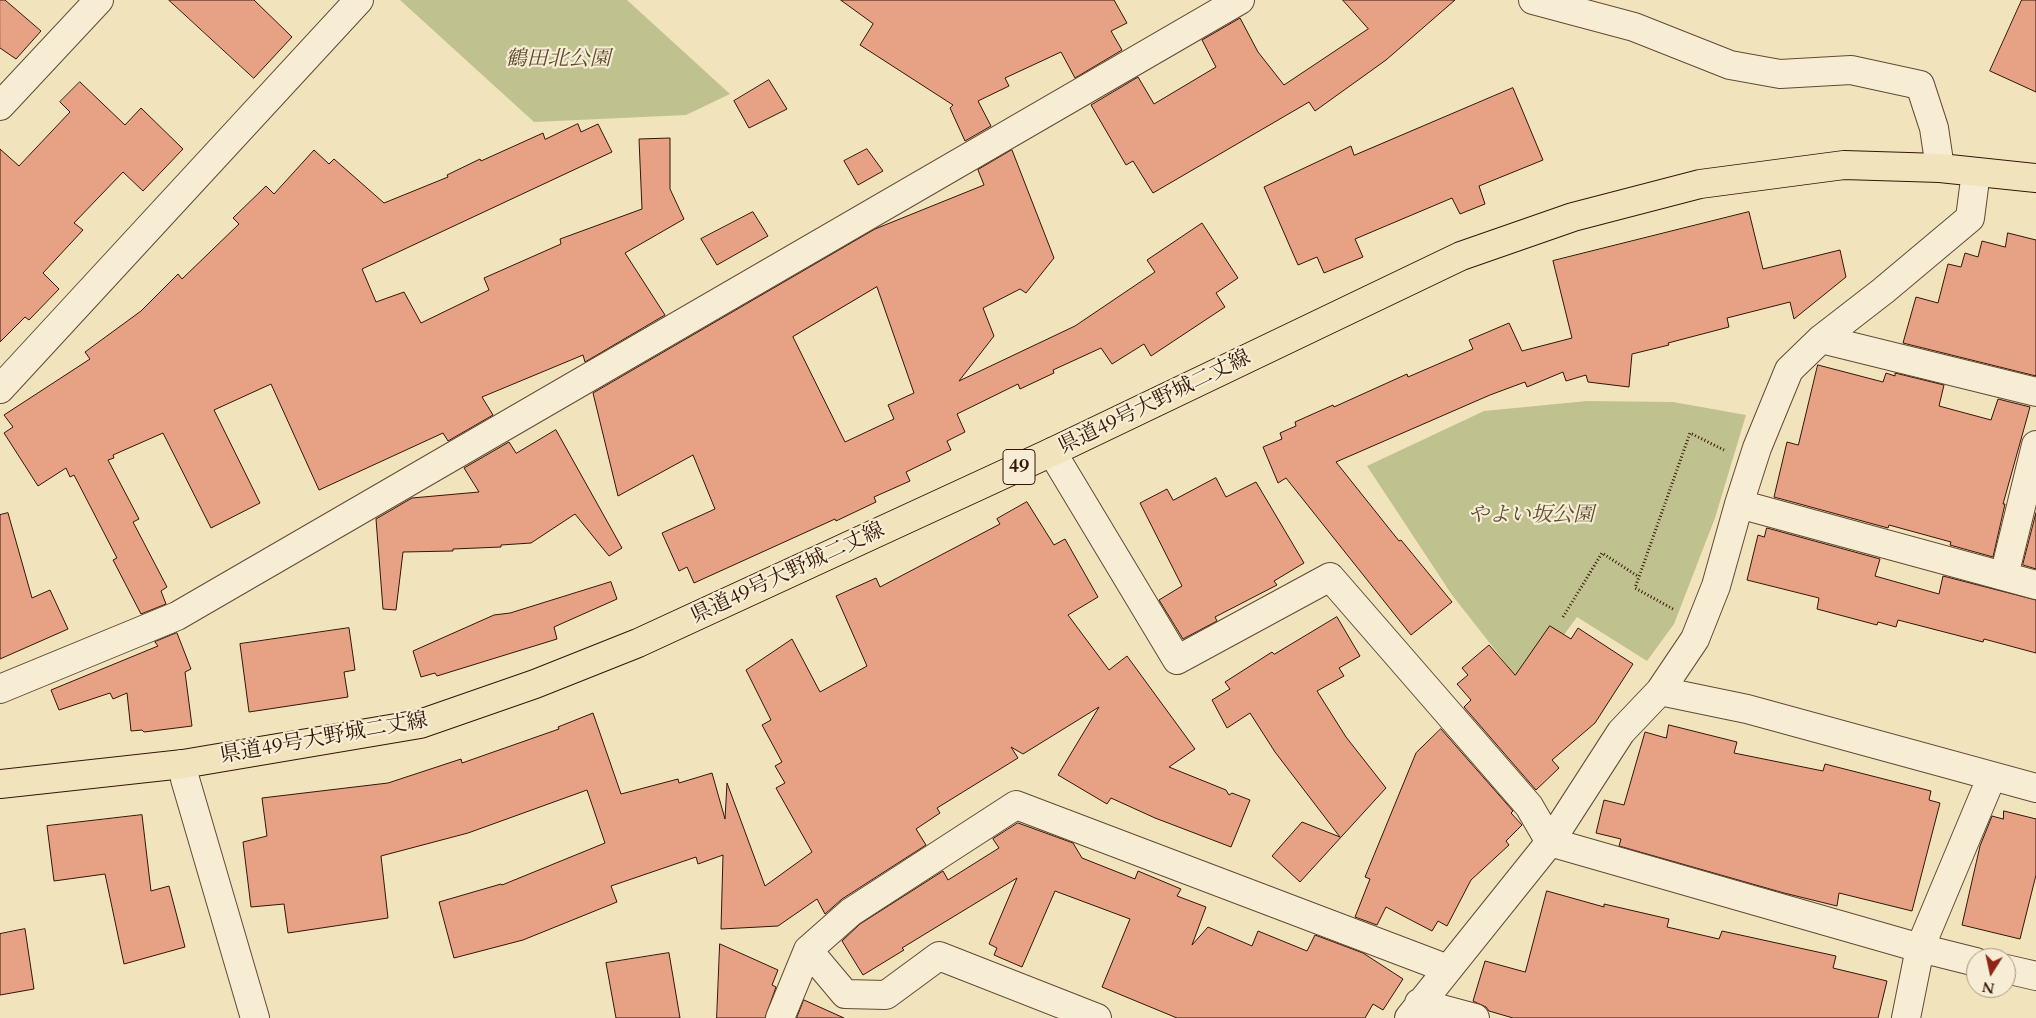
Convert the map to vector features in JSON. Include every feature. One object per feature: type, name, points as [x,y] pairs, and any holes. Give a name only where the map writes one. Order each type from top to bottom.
[{"type":"main road","name":"県道49号大野城二丈線","points":[[0,784],[183,764],[420,724],[535,684],[638,644],[1052,452],[1461,256],[1573,217],[1700,184],[1844,166],[1940,168],[2036,178]]},
{"type":"street","points":[[0,106],[99,0]]},
{"type":"street","points":[[0,389],[359,0]]},
{"type":"street","points":[[0,689],[177,616],[1240,0]]},
{"type":"street","points":[[1532,0],[1634,27],[1730,65],[1780,74],[1851,70],[1920,85],[1934,128],[1940,168]]},
{"type":"street","points":[[1414,1011],[1550,842],[1622,732],[1660,691],[1695,639],[1716,586],[1757,448],[1789,370],[1821,339],[1883,291],[1970,218],[1976,172]]},
{"type":"street","points":[[1821,339],[2036,392]]},
{"type":"street","points":[[2004,576],[2036,445]]},
{"type":"street","points":[[1052,452],[1177,660],[1330,577],[1529,806],[1550,842],[1966,960]]},
{"type":"street","points":[[1739,504],[2036,585]]},
{"type":"street","points":[[1660,691],[1747,709],[2036,788]]},
{"type":"street","points":[[183,764],[185,779],[255,1018]]},
{"type":"street","points":[[1906,1018],[1920,948],[1992,776]]},
{"type":"street","points":[[780,1018],[808,950],[851,912],[1016,806],[1448,969]]},
{"type":"street","points":[[808,950],[845,994],[886,995],[939,956],[1097,1018]]},
{"type":"street","points":[[2016,971],[2036,976]]},
{"type":"street","points":[[1414,1011],[1475,1018]]},
{"type":"path","points":[[1676,610],[1635,588],[1690,433],[1730,452]]},
{"type":"path","points":[[1563,617],[1602,553],[1639,577]]},
{"type":"green space","name":"鶴田北公園","points":[[400,0],[627,0],[730,94],[686,115],[534,122]]},
{"type":"green space","name":"やよい坂公園","points":[[1587,401],[1673,402],[1746,415],[1715,518],[1674,624],[1647,661],[1577,617],[1525,688],[1452,595],[1367,466],[1484,411]]},
{"type":"building","points":[[0,0],[5,0],[41,31],[16,59],[0,48]]},
{"type":"building","points":[[169,0],[254,0],[292,37],[254,78]]},
{"type":"building","points":[[841,0],[1114,0],[1127,23],[1111,31],[1122,50],[1075,78],[1061,52],[1005,78],[1009,86],[978,101],[991,126],[965,141],[950,108],[953,105],[860,45],[873,24]]},
{"type":"building","points":[[1343,0],[1455,0],[1386,60],[1315,111],[1309,102],[1153,193],[1133,161],[1126,165],[1091,105],[1138,77],[1154,104],[1216,67],[1202,40],[1240,18],[1258,52],[1284,85],[1368,29]]},
{"type":"building","points":[[2022,0],[2036,0],[2036,92],[1990,71]]},
{"type":"building","points":[[769,80],[787,109],[749,128],[734,101]]},
{"type":"building","points":[[80,82],[125,125],[141,108],[183,149],[143,191],[123,172],[74,223],[83,230],[43,273],[59,289],[29,320],[25,317],[0,342],[0,149],[19,166],[70,112],[60,102]]},
{"type":"building","points":[[1513,88],[1543,160],[1479,186],[1485,204],[1460,214],[1452,198],[1355,239],[1363,257],[1324,273],[1317,257],[1298,265],[1264,187],[1351,146],[1354,155]]},
{"type":"building","points":[[578,124],[581,132],[598,124],[612,152],[362,269],[376,302],[404,292],[421,323],[489,290],[484,278],[561,244],[560,239],[642,209],[639,139],[670,138],[670,189],[684,219],[625,253],[665,315],[585,362],[583,355],[482,397],[493,415],[448,441],[443,433],[319,490],[271,384],[214,410],[260,503],[211,528],[163,433],[113,455],[114,458],[108,460],[139,519],[133,522],[167,587],[161,591],[166,604],[141,614],[113,560],[117,558],[74,475],[70,477],[66,468],[38,486],[4,433],[13,427],[4,415],[90,359],[85,352],[141,311],[178,274],[182,279],[239,224],[233,218],[266,186],[274,194],[314,150],[329,164],[334,159],[384,203],[448,177],[447,175],[480,159],[481,161],[543,133],[545,139]]},
{"type":"building","points":[[867,149],[883,171],[858,185],[844,161]]},
{"type":"building","points":[[1012,150],[1054,258],[1026,293],[1020,289],[983,308],[994,336],[959,381],[1075,326],[1155,272],[1147,260],[1202,223],[1238,278],[1216,293],[1225,307],[1151,356],[1144,344],[1112,364],[1101,348],[1053,370],[1054,373],[1020,389],[1018,384],[957,414],[965,432],[947,441],[951,450],[906,472],[910,481],[874,497],[876,502],[836,521],[835,519],[694,583],[687,567],[679,571],[662,533],[715,509],[693,455],[618,496],[593,393],[875,229],[984,185],[978,170]],"holes":[[[877,287],[914,393],[888,405],[894,419],[845,442],[793,337]]]},
{"type":"building","points":[[753,212],[768,236],[717,265],[701,239]]},
{"type":"building","points":[[1749,212],[1763,269],[1840,250],[1846,277],[1794,319],[1790,302],[1727,318],[1729,327],[1632,354],[1629,387],[1588,382],[1586,375],[1566,381],[1563,372],[1527,387],[1525,382],[1490,395],[1336,462],[1399,541],[1401,540],[1452,602],[1411,635],[1286,478],[1278,483],[1263,447],[1282,439],[1280,433],[1296,426],[1295,422],[1333,405],[1334,407],[1407,374],[1408,377],[1473,349],[1469,340],[1509,323],[1522,351],[1572,338],[1553,261]]},
{"type":"building","points":[[2008,233],[2036,240],[2036,376],[1903,343],[1916,297],[1938,303],[1948,264],[1961,267],[1965,253],[1978,257],[1982,241],[2005,247]]},
{"type":"building","points":[[1818,365],[1883,382],[1886,373],[1895,376],[1895,373],[1944,385],[1939,406],[1991,420],[1998,399],[2030,407],[2003,504],[2005,504],[1993,557],[1950,545],[1951,542],[1889,525],[1888,528],[1774,497],[1787,442],[1798,445]]},
{"type":"building","points":[[556,430],[622,548],[609,556],[575,514],[531,543],[501,545],[501,547],[453,549],[453,551],[403,552],[396,610],[383,609],[376,519],[412,498],[479,492],[464,468],[509,442],[516,453]]},
{"type":"building","points":[[1216,478],[1226,497],[1256,482],[1304,563],[1274,581],[1277,585],[1215,617],[1217,621],[1183,639],[1159,600],[1182,586],[1140,503],[1167,489],[1173,500]]},
{"type":"building","points":[[1027,502],[1054,545],[1065,539],[1098,597],[1068,615],[1109,670],[1127,656],[1195,749],[1169,767],[1226,790],[1229,795],[1232,793],[1250,800],[1231,847],[1155,818],[1111,798],[1107,804],[1058,775],[1099,707],[1023,754],[1011,747],[1018,758],[937,808],[940,813],[916,829],[926,845],[842,899],[825,914],[817,899],[778,926],[721,929],[723,855],[698,864],[696,857],[611,886],[617,902],[523,940],[454,958],[439,902],[502,885],[605,843],[587,790],[468,833],[381,856],[388,918],[288,933],[284,904],[251,907],[243,842],[267,836],[262,798],[388,783],[461,759],[462,763],[559,729],[558,727],[593,713],[621,794],[678,779],[679,783],[712,773],[725,819],[727,783],[765,886],[812,852],[776,788],[785,783],[775,766],[782,762],[762,725],[771,720],[746,670],[792,639],[820,692],[867,666],[836,596],[876,578],[880,587],[1000,524],[997,519]]},
{"type":"building","points":[[8,513],[32,598],[50,590],[68,629],[0,659],[0,515]]},
{"type":"building","points":[[2036,513],[2036,569],[2023,565]]},
{"type":"building","points":[[1767,528],[1880,559],[1875,576],[1939,594],[1943,576],[2036,600],[2036,653],[1984,639],[1983,642],[1898,620],[1896,627],[1878,622],[1877,625],[1817,609],[1819,598],[1747,580],[1758,535],[1764,537]]},
{"type":"building","points":[[611,582],[617,599],[554,627],[557,639],[437,676],[435,673],[421,677],[413,651],[494,615],[510,613]]},
{"type":"building","points":[[1337,617],[1360,656],[1339,668],[1344,676],[1317,691],[1346,737],[1386,788],[1300,882],[1272,856],[1302,822],[1340,837],[1275,752],[1250,713],[1227,728],[1212,700],[1230,689],[1225,682],[1272,652],[1274,654]]},
{"type":"building","points":[[1550,626],[1571,639],[1578,628],[1633,664],[1595,723],[1552,760],[1559,768],[1536,790],[1464,707],[1471,700],[1457,684],[1468,675],[1462,668],[1489,645],[1515,675]]},
{"type":"building","points":[[349,628],[355,670],[344,672],[348,697],[249,712],[240,644]]},
{"type":"building","points":[[177,633],[191,669],[185,672],[192,726],[144,732],[142,730],[131,731],[127,693],[113,699],[110,693],[59,710],[51,690],[158,646],[155,642]]},
{"type":"building","points":[[1669,725],[1737,742],[1734,753],[1823,771],[1825,764],[1931,791],[1929,800],[1940,803],[1912,911],[1839,893],[1837,906],[1784,893],[1619,846],[1621,839],[1596,833],[1604,800],[1624,805],[1645,732],[1666,738]]},
{"type":"building","points":[[1441,729],[1513,811],[1511,813],[1522,825],[1506,841],[1509,845],[1471,880],[1447,926],[1438,921],[1432,931],[1386,907],[1377,925],[1355,917],[1370,879],[1365,877],[1416,753]]},
{"type":"building","points":[[2004,811],[2036,819],[2036,875],[2020,939],[1962,925],[1980,846],[1992,816],[2003,819]]},
{"type":"building","points":[[142,815],[151,891],[169,886],[185,947],[124,964],[105,874],[54,881],[47,826]]},
{"type":"building","points":[[1018,823],[1073,843],[1082,858],[1135,879],[1138,871],[1181,889],[1177,896],[1206,907],[1192,945],[1208,927],[1252,946],[1258,931],[1307,951],[1315,935],[1363,953],[1403,979],[1383,1010],[1373,1004],[1365,1018],[1177,1018],[1102,987],[1130,919],[1055,891],[1022,967],[994,955],[997,948],[989,944],[1017,878],[902,948],[904,950],[863,975],[842,941],[860,924],[943,871],[948,880],[999,848],[993,839]]},
{"type":"building","points":[[1547,891],[1604,907],[1604,904],[1669,919],[1667,927],[1719,939],[1722,931],[1836,956],[1833,968],[1887,981],[1878,1018],[1513,1018],[1489,1011],[1486,1007],[1473,1001],[1485,961],[1525,972]]},
{"type":"building","points":[[25,929],[34,989],[0,995],[0,934]]},
{"type":"building","points":[[720,944],[778,970],[772,985],[776,987],[765,1018],[717,1018]]},
{"type":"building","points":[[669,953],[680,1018],[616,1018],[606,963]]},
{"type":"building","points":[[804,1000],[844,1018],[797,1018]]}]
